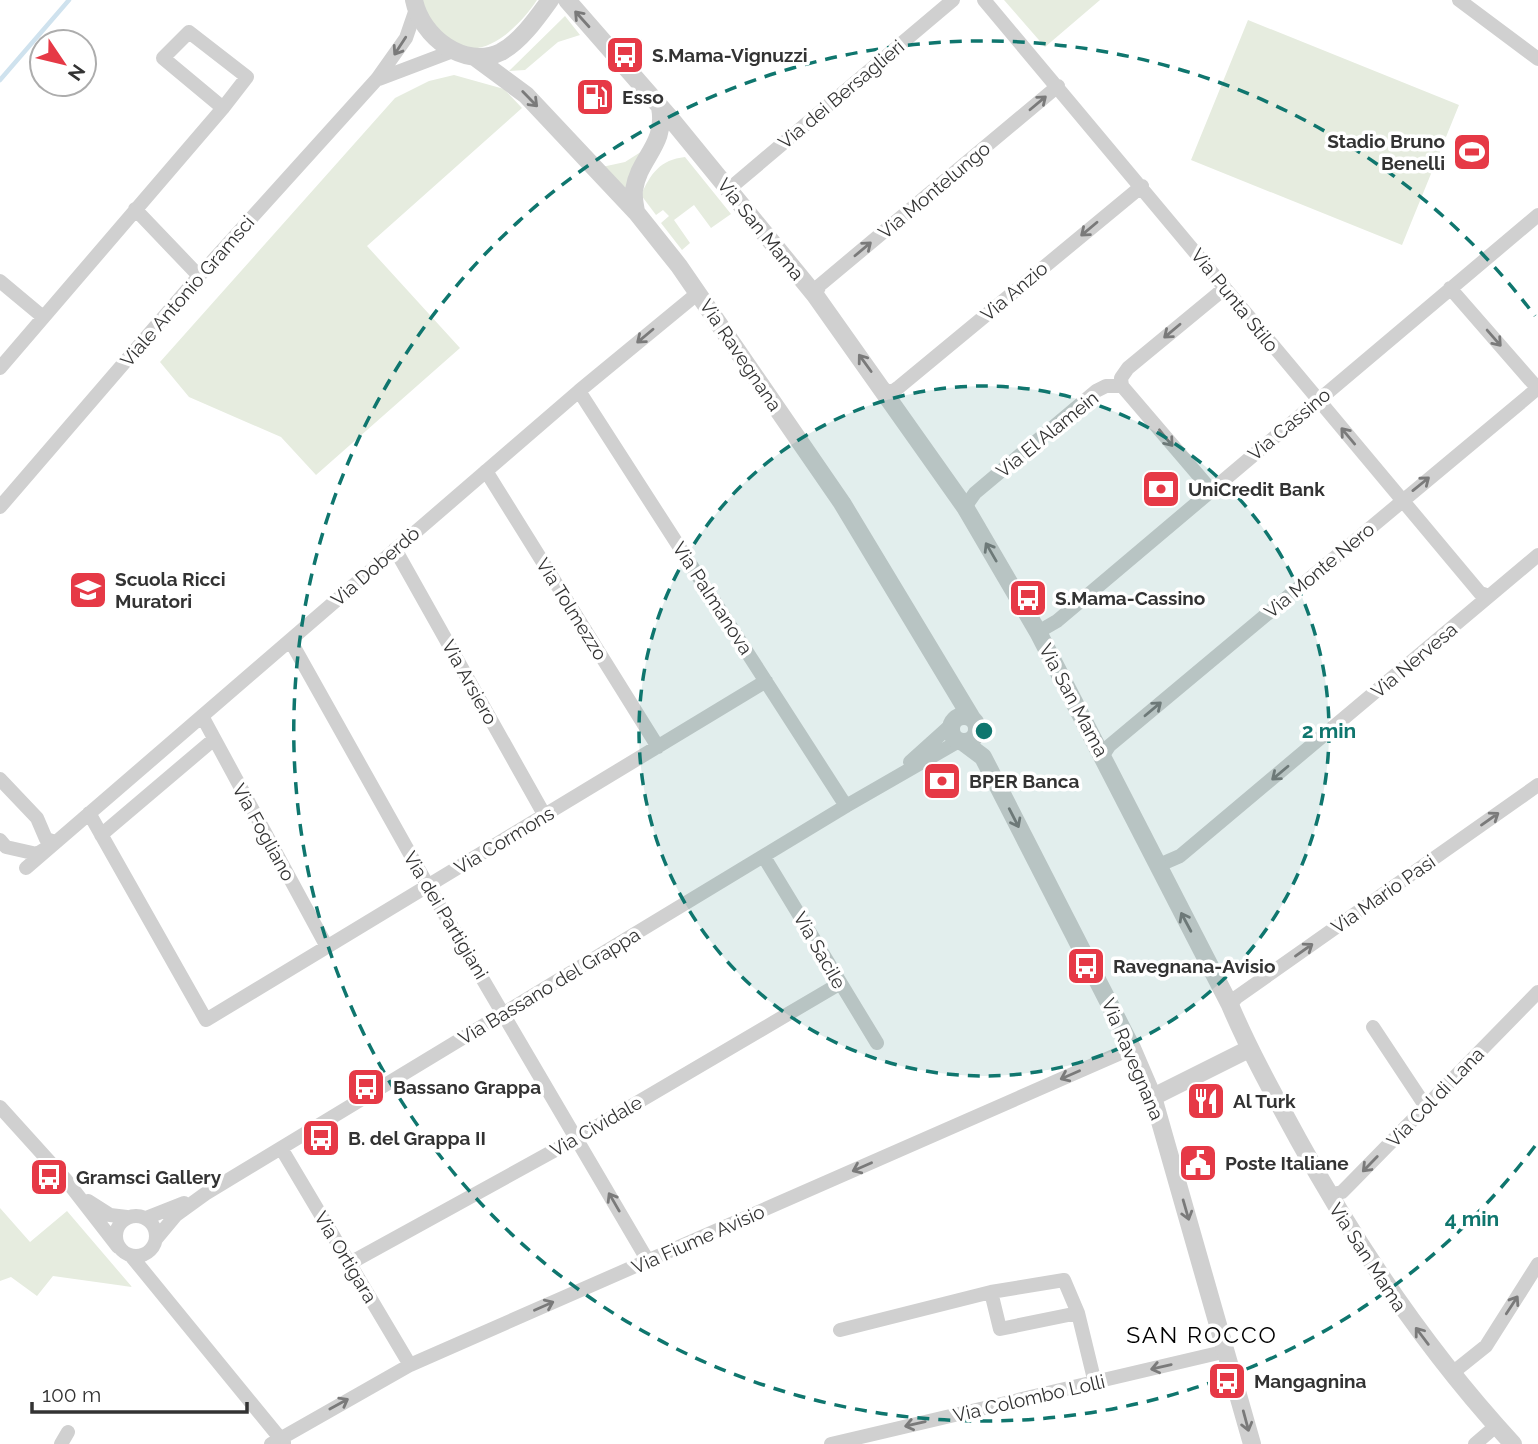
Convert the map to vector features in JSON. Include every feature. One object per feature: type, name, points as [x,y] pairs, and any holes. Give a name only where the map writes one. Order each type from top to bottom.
[{"type":"street","points":[[476,58],[500,52],[528,28],[550,0]]},
{"type":"street","name":"Via San Mama","points":[[567,0],[729,189],[815,295],[885,390],[965,508],[1038,632],[1230,1005],[1249,1049],[1329,1195],[1396,1303],[1451,1374],[1513,1444]]},
{"type":"street","name":"Via dei Bersaglieri","points":[[729,189],[953,0]]},
{"type":"street","name":"Via Punta Stilo","points":[[984,0],[1480,593],[1489,596]]},
{"type":"street","points":[[1459,0],[1538,60]]},
{"type":"street","points":[[415,4],[437,40],[453,51]]},
{"type":"street","name":"Viale Antonio Gramsci","points":[[0,507],[199,276],[377,79],[406,38],[415,4]]},
{"type":"street","points":[[0,368],[223,108],[247,76],[189,32],[163,58],[223,108]]},
{"type":"street","name":"Via Ravegnana","points":[[453,51],[476,58],[524,93],[636,212],[698,293],[842,503],[955,693],[960,729],[983,757],[1132,1048],[1153,1097],[1252,1444]]},
{"type":"street","name":"Viale Antonio Gramsci","points":[[377,79],[453,51]]},
{"type":"street","name":"Via Montelungo","points":[[815,295],[820,285],[1058,86]]},
{"type":"street","points":[[636,212],[634,189],[660,137],[663,122],[660,107]]},
{"type":"street","name":"Via Anzio","points":[[885,390],[892,392],[899,387],[1142,186]]},
{"type":"street","points":[[135,209],[199,276]]},
{"type":"street","name":"Via Cassino","points":[[1038,632],[1057,621],[1538,215]]},
{"type":"street","points":[[0,281],[43,317]]},
{"type":"street","name":"Via El Alamein","points":[[965,508],[975,493],[1096,391],[1106,386],[1122,386],[1121,378],[1128,368],[1225,288]]},
{"type":"street","points":[[1450,288],[1538,388]]},
{"type":"street","name":"Via Doberdò","points":[[26,868],[579,391],[698,293]]},
{"type":"street","points":[[1122,386],[1211,490]]},
{"type":"street","name":"Via Monte Nero","points":[[1103,755],[1109,746],[1538,388]]},
{"type":"street","name":"Via Palmanova","points":[[579,391],[846,806]]},
{"type":"street","name":"Via Tolmezzo","points":[[486,471],[658,747]]},
{"type":"street","name":"Via Arsiero","points":[[395,549],[545,816]]},
{"type":"street","name":"Via Nervesa","points":[[1157,866],[1180,856],[1538,555]]},
{"type":"street","name":"Via dei Partigiani","points":[[290,640],[428,886],[648,1261]]},
{"type":"street","name":"Via Cormons","points":[[101,835],[206,1020],[766,681]]},
{"type":"street","name":"Via Fogliano","points":[[202,716],[327,947]]},
{"type":"street","name":"Via Bassano del Grappa","points":[[155,1243],[176,1215],[205,1194],[894,778],[960,729]]},
{"type":"street","points":[[89,813],[101,835],[213,740]]},
{"type":"street","points":[[0,779],[39,824],[46,839],[55,842]]},
{"type":"street","name":"Via Mario Pasi","points":[[1230,1005],[1237,997],[1538,785]]},
{"type":"street","points":[[19,850],[33,843],[39,824]]},
{"type":"street","points":[[0,840],[6,847],[37,854],[55,842]]},
{"type":"street","name":"Via Sacile","points":[[764,857],[877,1043]]},
{"type":"street","name":"Via Cividale","points":[[350,1263],[577,1138],[839,984]]},
{"type":"street","name":"Via Col di Lana","points":[[1329,1195],[1342,1192],[1538,992]]},
{"type":"street","points":[[1373,1027],[1426,1107]]},
{"type":"street","name":"Via Fiume Avisio","points":[[278,1442],[410,1365],[1132,1048]]},
{"type":"street","points":[[1153,1097],[1249,1049]]},
{"type":"street","points":[[0,1107],[66,1181],[118,1247],[132,1257],[152,1279],[278,1442]]},
{"type":"street","name":"Via Ortigara","points":[[281,1149],[410,1365]]},
{"type":"street","points":[[66,1181],[94,1207],[110,1215],[146,1218],[154,1227],[155,1243],[149,1265],[152,1279]]},
{"type":"street","name":"Via Bassano del Grappa","points":[[146,1218],[205,1194]]},
{"type":"street","points":[[118,1247],[115,1233],[127,1217]]},
{"type":"street","points":[[132,1257],[144,1255],[155,1243]]},
{"type":"street","points":[[1451,1374],[1486,1346],[1538,1264]]},
{"type":"street","points":[[840,1330],[991,1292],[1064,1280],[1078,1313],[1095,1382]]},
{"type":"street","points":[[991,1292],[1000,1329],[1078,1313]]},
{"type":"street","name":"Via Colombo Lolli","points":[[831,1444],[1227,1351]]},
{"type":"street","points":[[1475,1444],[1496,1426]]},
{"type":"shaded area","points":[[422,0],[537,0],[516,26],[497,41],[487,46],[465,48],[435,33]]},
{"type":"shaded area","points":[[1004,0],[1100,0],[1045,47]]},
{"type":"shaded area","points":[[565,16],[580,35],[558,42],[525,70],[509,71]]},
{"type":"shaded area","points":[[1248,20],[1459,105],[1402,245],[1191,160]]},
{"type":"shaded area","points":[[454,75],[504,89],[522,108],[367,246],[460,348],[316,475],[281,437],[189,397],[160,362],[395,98],[429,81]]},
{"type":"shaded area","points":[[647,148],[625,196],[602,167],[625,162]]},
{"type":"shaded area","points":[[685,157],[731,214],[711,228],[694,205],[674,220],[690,243],[682,250],[661,223],[669,216],[663,210],[656,215],[641,195],[657,169],[669,161]]},
{"type":"shaded area","points":[[0,1208],[30,1242],[67,1211],[132,1287],[53,1276],[37,1296],[11,1277],[0,1281]]},
{"type":"waterway","points":[[0,80],[69,0]]},
{"type":"place","name":"S.Mama-Vignuzzi","points":[[625,55]]},
{"type":"place","name":"Esso","points":[[595,97]]},
{"type":"place","name":"Stadio Bruno Benelli","points":[[1472,152]]},
{"type":"place","name":"UniCredit Bank","points":[[1161,489]]},
{"type":"place","name":"Scuola Ricci Muratori","points":[[88,590]]},
{"type":"place","name":"S.Mama-Cassino","points":[[1028,598]]},
{"type":"place","name":"BPER Banca","points":[[942,781]]},
{"type":"place","name":"Ravegnana-Avisio","points":[[1086,966]]},
{"type":"place","name":"Bassano Grappa","points":[[366,1087]]},
{"type":"place","name":"Al Turk","points":[[1206,1101]]},
{"type":"place","name":"B. del Grappa II","points":[[321,1138]]},
{"type":"place","name":"Poste Italiane","points":[[1198,1163]]},
{"type":"place","name":"Gramsci Gallery","points":[[49,1177]]},
{"type":"place","name":"Mangagnina","points":[[1227,1381]]},
{"type":"district","name":"SAN ROCCO","points":[[1202,1334]]}]
